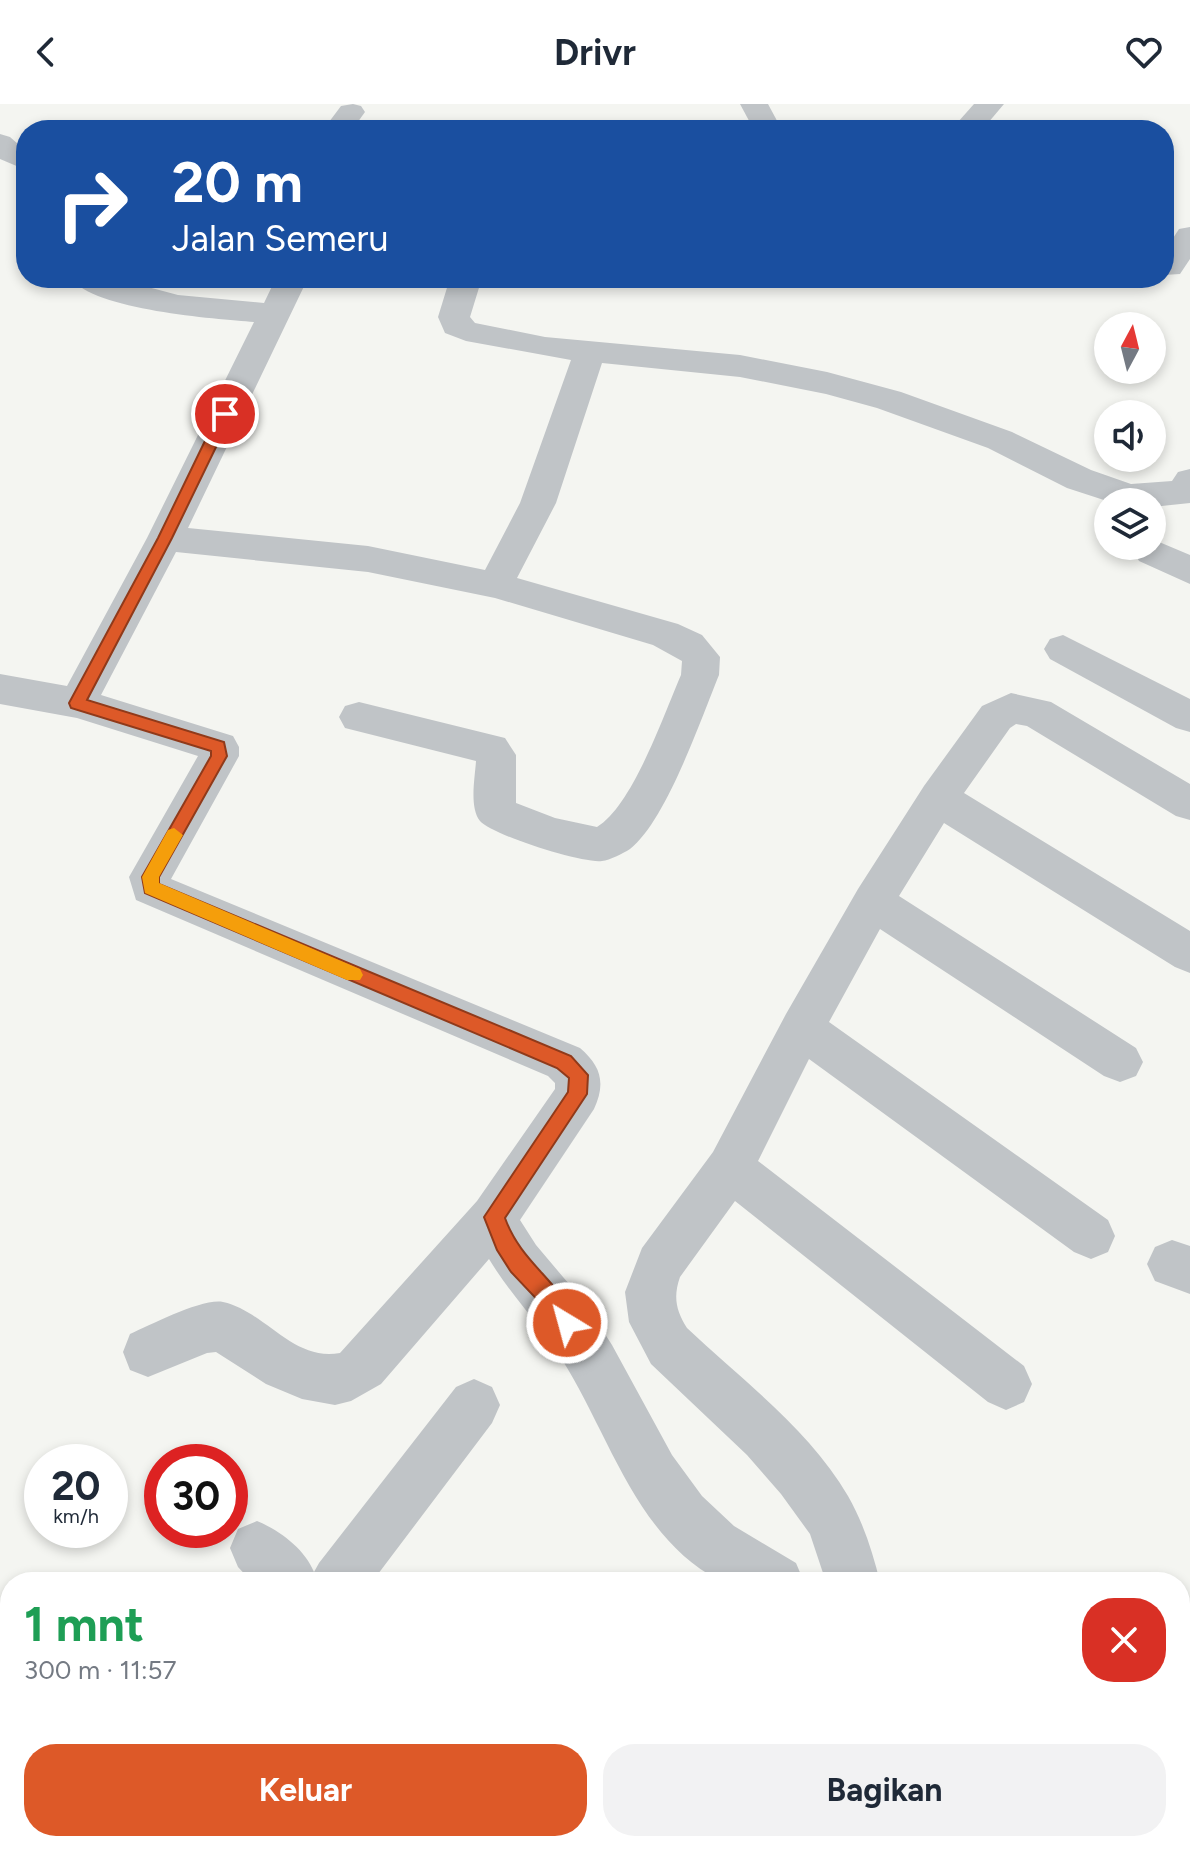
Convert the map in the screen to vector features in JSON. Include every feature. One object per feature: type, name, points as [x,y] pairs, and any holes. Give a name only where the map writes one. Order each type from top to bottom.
[{"type":"street","points":[[975,120],[990,104]]},
{"type":"street","points":[[1174,270],[1190,236]]},
{"type":"street","points":[[107,288],[158,302],[272,314]]},
{"type":"street","points":[[77,703],[165,538],[286,288]]},
{"type":"street","points":[[463,288],[454,317],[456,326],[466,331],[545,347],[740,366],[827,383],[889,400],[1000,440],[1079,479],[1130,496],[1182,493],[1190,481]]},
{"type":"street","points":[[495,585],[538,503],[590,351]]},
{"type":"street","points":[[165,538],[312,551],[414,567],[495,585],[665,634],[689,645],[701,657],[700,675],[641,805],[623,832],[604,844],[594,844],[506,818],[495,810],[496,755],[491,749],[359,717]]},
{"type":"street","points":[[1166,559],[1190,571]]},
{"type":"street","points":[[1063,649],[1190,717]]},
{"type":"street","points":[[0,689],[77,703],[219,747],[219,756],[150,877],[151,888],[564,1062],[578,1075],[578,1094],[494,1217],[353,1374],[322,1382],[305,1377],[222,1327],[207,1328],[148,1352]]},
{"type":"street","points":[[851,1572],[846,1553],[829,1515],[800,1475],[765,1437],[669,1346],[654,1322],[650,1292],[659,1265],[730,1168],[802,1028],[873,902],[938,798],[996,717],[1011,708],[1037,713],[1190,804]]},
{"type":"street","points":[[938,798],[1190,954]]},
{"type":"street","points":[[873,902],[1120,1062]]},
{"type":"street","points":[[802,1028],[1091,1236]]},
{"type":"street","points":[[730,1168],[1006,1384]]},
{"type":"street","points":[[494,1217],[504,1243],[518,1265],[555,1304],[581,1343],[651,1470],[685,1518],[743,1565],[757,1572]]},
{"type":"street","points":[[346,1572],[474,1405]]},
{"type":"slow traffic","points":[[174,835],[150,877],[151,888],[354,975]]},
{"type":"route","points":[[225,414],[165,538],[77,703],[219,747],[219,756],[150,877],[151,888],[564,1062],[578,1075],[578,1094],[494,1217],[504,1243],[518,1265],[555,1304],[567,1323]]}]
